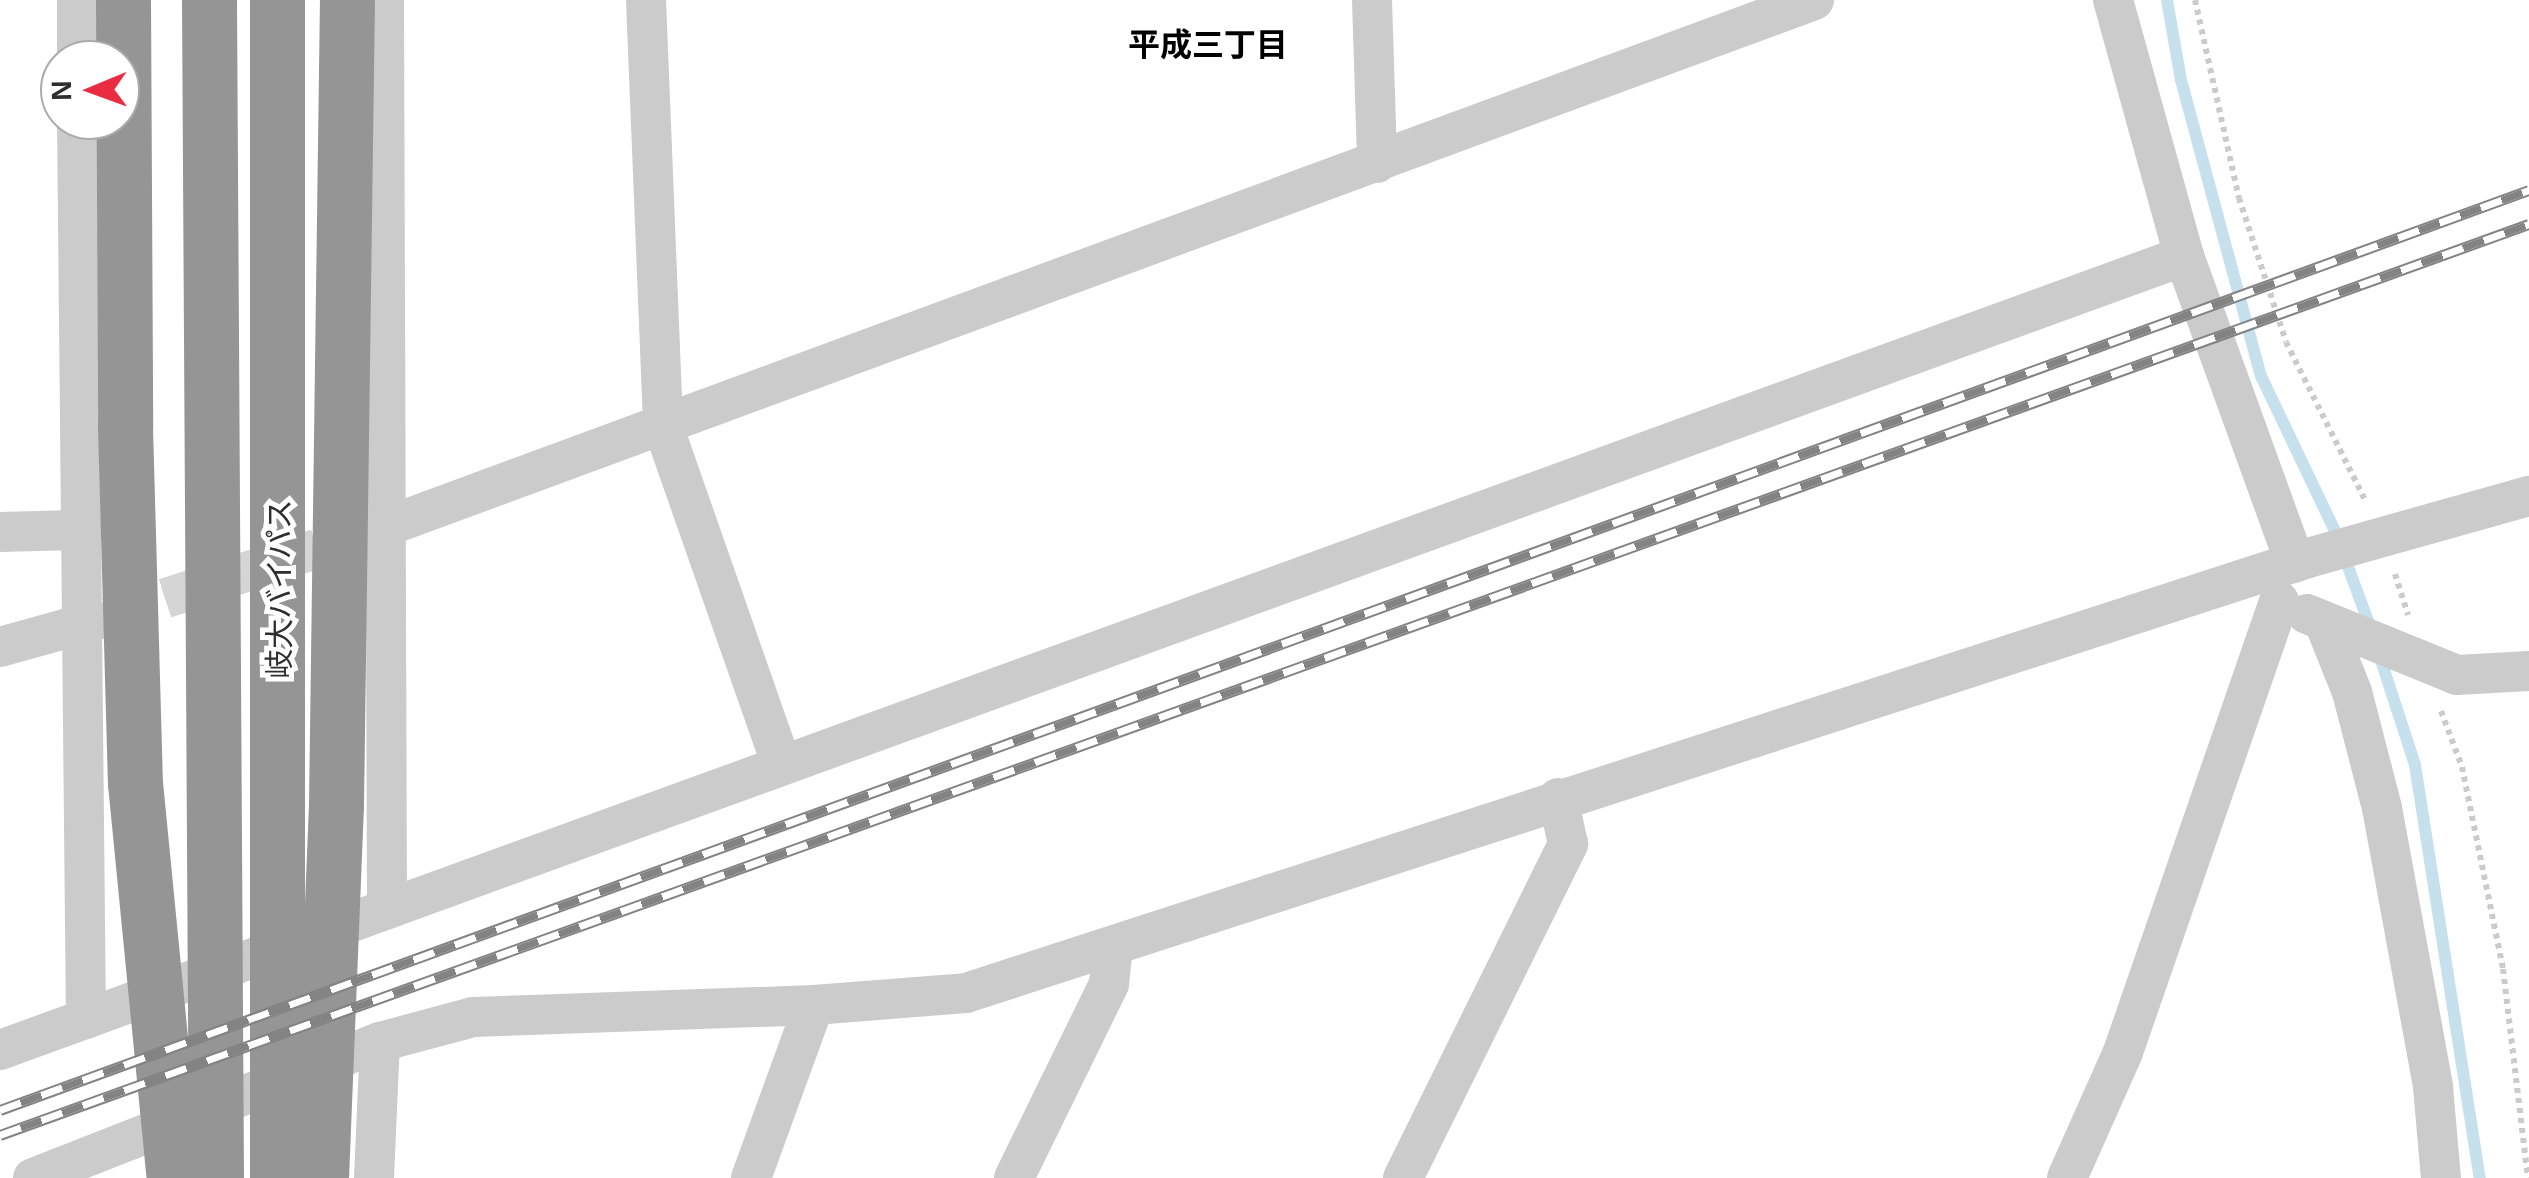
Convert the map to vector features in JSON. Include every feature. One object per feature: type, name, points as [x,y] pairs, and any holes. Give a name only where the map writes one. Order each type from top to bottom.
[{"type":"highway","points":[[123,0],[124,427],[136,782],[150,984],[195,1165]]},
{"type":"highway","points":[[321,1178],[300,1122],[332,901],[347,0]]},
{"type":"highway","points":[[195,1165],[214,963],[210,18]]},
{"type":"highway","name":"岐大バイパス","points":[[277,19],[282,927],[300,1122],[277,1178]]},
{"type":"street","points":[[77,0],[77,40]]},
{"type":"street","points":[[384,0],[386,909]]},
{"type":"street","points":[[646,0],[663,426],[782,765]]},
{"type":"street","points":[[1372,0],[1378,163]]},
{"type":"street","points":[[385,526],[1814,0]]},
{"type":"street","points":[[2113,0],[2184,256],[2286,574],[2332,626],[2352,692],[2382,808],[2433,1088],[2441,1178]]},
{"type":"street","points":[[77,140],[76,530],[86,623],[86,1018]]},
{"type":"street","points":[[0,1050],[2184,256]]},
{"type":"street","points":[[32,1178],[91,1164],[380,1042],[473,1017],[814,1005],[966,993],[1113,948],[1558,798],[2286,574],[2374,539],[2529,496]]},
{"type":"street","points":[[0,532],[76,530]]},
{"type":"street","points":[[2067,1178],[2123,1052],[2286,574]]},
{"type":"street","points":[[0,647],[86,623]]},
{"type":"street","points":[[2332,626],[2456,675],[2529,671]]},
{"type":"street","points":[[1403,1178],[1568,844],[1558,798]]},
{"type":"street","points":[[1014,1178],[1109,984],[1113,948]]},
{"type":"street","points":[[751,1178],[814,1005]]},
{"type":"street","points":[[374,1178],[380,1042]]},
{"type":"path","points":[[2195,0],[2239,198],[2286,342],[2374,539],[2413,661],[2462,767],[2499,950],[2528,1178]]},
{"type":"waterway","points":[[2167,0],[2181,80],[2261,376],[2334,529],[2372,632]]},
{"type":"waterway","points":[[2378,651],[2415,765],[2480,1178]]},
{"type":"tunnel","points":[[108,617],[362,534]]},
{"type":"railway","points":[[0,1110],[2529,190]]},
{"type":"railway","points":[[0,1135],[2529,224]]},
{"type":"district","name":"平成三丁目","points":[[1208,45]]}]
